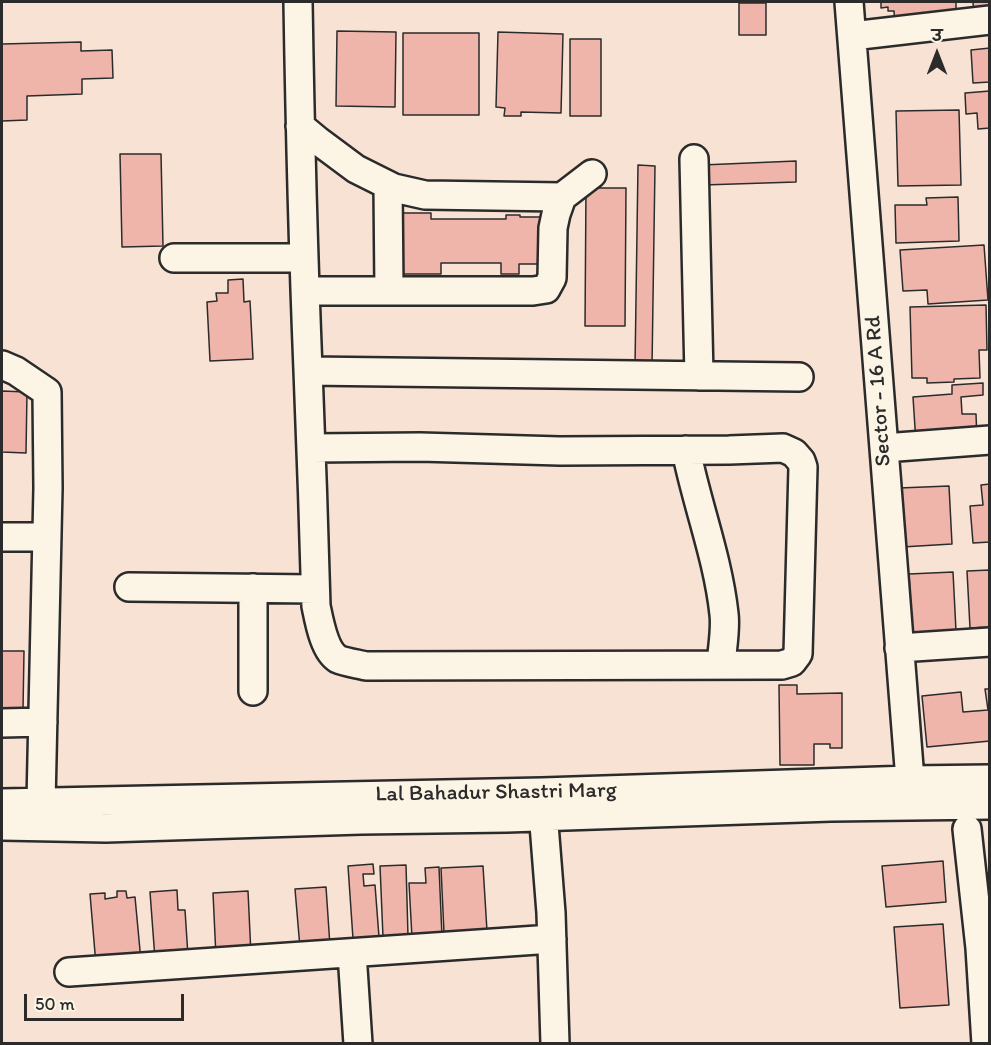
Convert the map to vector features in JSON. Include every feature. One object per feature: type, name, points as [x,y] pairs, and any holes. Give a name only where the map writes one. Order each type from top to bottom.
[{"type":"street","points":[[298,2],[315,589],[320,626],[328,647],[337,658],[366,666],[782,665],[792,662],[798,654],[803,467],[801,460],[794,453],[783,448],[560,451],[420,447],[312,448]]},
{"type":"street","name":"Sector - 16 A Rd","points":[[849,2],[910,793]]},
{"type":"street","points":[[852,36],[990,20]]},
{"type":"street","points":[[300,126],[356,169],[394,188],[425,195],[562,197]]},
{"type":"street","points":[[694,159],[699,376]]},
{"type":"street","points":[[305,291],[533,291],[546,289],[552,278],[553,228],[562,197],[591,174]]},
{"type":"street","points":[[388,185],[389,291]]},
{"type":"street","points":[[174,258],[304,258]]},
{"type":"street","points":[[2,365],[16,371],[47,392],[48,488],[42,814]]},
{"type":"street","points":[[308,371],[799,377]]},
{"type":"street","points":[[884,448],[990,440]]},
{"type":"street","points":[[686,450],[707,533],[724,616],[721,665]]},
{"type":"street","points":[[2,537],[47,537]]},
{"type":"street","points":[[129,587],[315,589]]},
{"type":"street","points":[[253,588],[253,692]]},
{"type":"street","points":[[899,648],[990,642]]},
{"type":"street","points":[[2,723],[43,722]]},
{"type":"street","points":[[2,803],[106,828],[543,804],[831,807],[990,779]]},
{"type":"street","points":[[910,793],[990,805]]},
{"type":"street","points":[[543,804],[552,939],[555,1044]]},
{"type":"street","points":[[2,826],[42,814]]},
{"type":"street","points":[[968,829],[985,948],[986,1044]]},
{"type":"street","points":[[69,972],[552,939]]},
{"type":"street","points":[[352,953],[358,1044]]},
{"type":"building","points":[[881,2],[956,2],[956,11],[895,25],[894,11],[888,11],[888,7],[881,8]]},
{"type":"building","points":[[973,2],[990,2],[990,15],[974,17]]},
{"type":"building","points":[[739,3],[766,3],[766,35],[739,35]]},
{"type":"building","points":[[337,31],[396,32],[395,107],[336,106]]},
{"type":"building","points":[[498,32],[563,34],[561,113],[521,112],[521,116],[504,116],[505,108],[496,107]]},
{"type":"building","points":[[403,33],[479,33],[479,115],[403,115]]},
{"type":"building","points":[[570,39],[601,39],[601,116],[570,116]]},
{"type":"building","points":[[81,42],[81,51],[112,50],[113,78],[82,79],[82,94],[27,96],[27,120],[2,121],[2,44]]},
{"type":"building","points":[[990,48],[990,82],[973,83],[971,50]]},
{"type":"building","points":[[990,91],[990,128],[978,129],[977,113],[966,114],[965,93]]},
{"type":"building","points":[[959,110],[961,185],[898,186],[896,111]]},
{"type":"building","points":[[120,154],[161,154],[163,246],[122,247]]},
{"type":"building","points":[[796,161],[796,182],[703,185],[702,165]]},
{"type":"building","points":[[638,165],[655,166],[652,367],[635,367]]},
{"type":"building","points":[[586,188],[626,188],[625,326],[585,326]]},
{"type":"building","points":[[958,197],[959,241],[896,243],[895,205],[927,205],[926,198]]},
{"type":"building","points":[[398,213],[431,213],[431,219],[506,219],[506,215],[543,217],[543,264],[519,264],[519,274],[501,274],[501,263],[441,263],[441,274],[398,274]]},
{"type":"building","points":[[984,245],[988,300],[928,304],[927,290],[903,291],[900,250]]},
{"type":"building","points":[[243,279],[244,302],[250,301],[253,359],[210,361],[207,302],[217,301],[216,293],[228,293],[228,280]]},
{"type":"building","points":[[986,305],[987,350],[979,350],[980,378],[927,383],[927,378],[912,378],[910,307]]},
{"type":"building","points":[[983,383],[983,395],[961,397],[962,414],[976,414],[977,440],[916,443],[913,397],[952,394],[952,385]]},
{"type":"building","points":[[2,391],[27,392],[26,453],[2,452]]},
{"type":"building","points":[[990,484],[990,542],[973,543],[970,506],[983,505],[981,485]]},
{"type":"building","points":[[949,486],[952,544],[902,547],[899,488]]},
{"type":"building","points":[[990,570],[990,627],[970,628],[967,571]]},
{"type":"building","points":[[953,572],[956,631],[912,633],[909,574]]},
{"type":"building","points":[[2,651],[24,651],[23,710],[2,709]]},
{"type":"building","points":[[779,685],[797,685],[797,694],[842,693],[842,748],[830,748],[830,744],[814,744],[814,765],[780,765]]},
{"type":"building","points":[[985,689],[990,689],[990,741],[927,747],[922,696],[961,692],[963,712],[988,710]]},
{"type":"building","points":[[943,861],[946,902],[886,907],[882,866]]},
{"type":"building","points":[[373,864],[374,874],[363,874],[364,886],[375,885],[379,937],[353,939],[348,866]]},
{"type":"building","points":[[406,865],[408,936],[383,937],[380,866]]},
{"type":"building","points":[[483,866],[487,931],[444,933],[441,868]]},
{"type":"building","points":[[439,867],[442,937],[412,938],[409,883],[426,883],[425,868]]},
{"type":"building","points":[[979,873],[990,873],[990,927]]},
{"type":"building","points":[[326,887],[330,946],[300,948],[295,889]]},
{"type":"building","points":[[177,890],[178,910],[185,910],[188,956],[155,959],[150,892]]},
{"type":"building","points":[[117,891],[126,891],[127,898],[135,897],[141,961],[96,965],[90,894],[105,893],[105,899],[117,897]]},
{"type":"building","points":[[248,891],[251,955],[216,957],[213,893]]},
{"type":"building","points":[[943,924],[949,1005],[900,1008],[894,927]]}]
